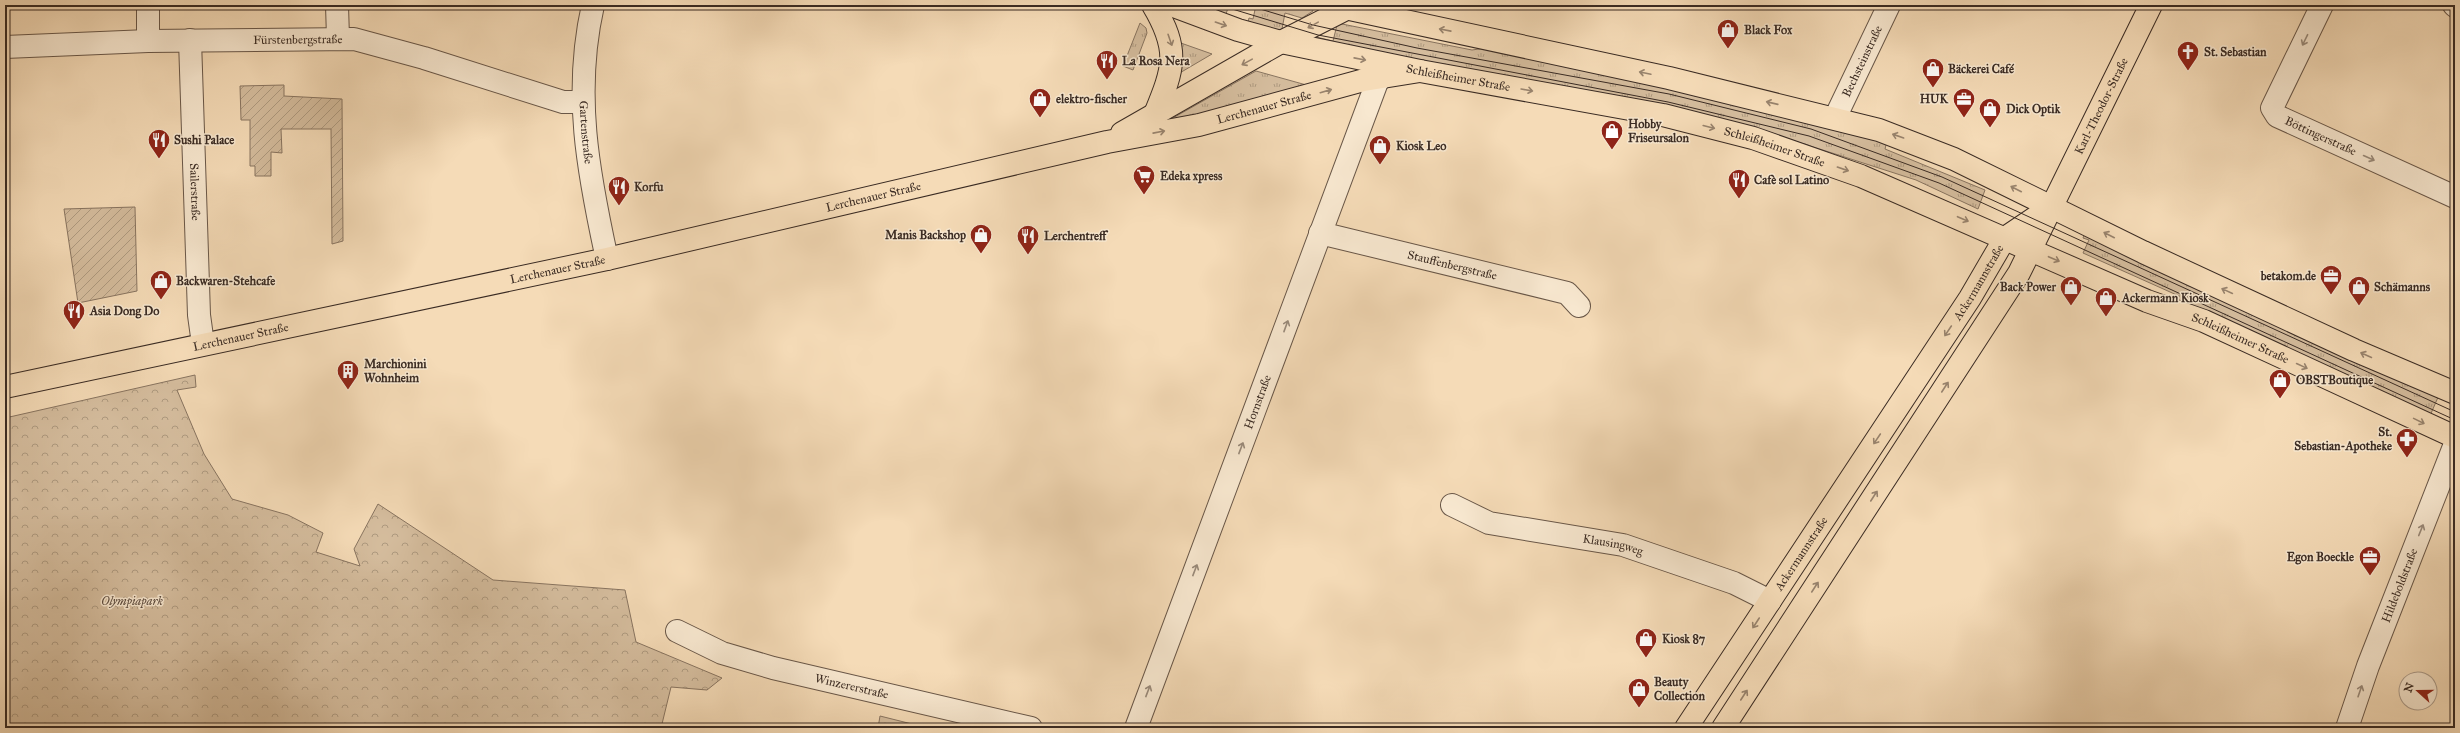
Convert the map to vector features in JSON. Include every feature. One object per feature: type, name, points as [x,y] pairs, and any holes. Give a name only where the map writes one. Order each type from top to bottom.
[{"type":"main road","points":[[1153,5],[1164,23],[1172,47],[1171,71],[1155,114]]},
{"type":"main road","name":"Schleißheimer Straße","points":[[1171,5],[1238,30],[1281,42],[1420,71],[1663,115],[1753,138],[1861,176],[2147,301],[2204,321],[2455,437]]},
{"type":"main road","name":"Karl-Theodor-Straße","points":[[2051,206],[2151,5]]},
{"type":"main road","points":[[1339,7],[1669,78],[1835,118],[1914,142],[2051,206],[2158,259],[2354,350],[2455,393]]},
{"type":"main road","name":"Lerchenauer Straße","points":[[1107,142],[1339,7]]},
{"type":"main road","name":"Lerchenauer Straße","points":[[5,387],[607,259],[1107,142],[1199,125],[1382,77],[1420,71]]},
{"type":"main road","points":[[1722,728],[2012,285],[2031,250],[2051,206]]},
{"type":"main road","name":"Ackermannstraße","points":[[1686,728],[1970,298],[2005,238],[2051,206]]},
{"type":"street","points":[[148,5],[148,41]]},
{"type":"street","points":[[337,5],[338,38]]},
{"type":"street","name":"Gartenstraße","points":[[593,5],[583,62],[582,102],[587,161],[607,259]]},
{"type":"street","name":"Bechsteinstraße","points":[[1835,118],[1889,5]]},
{"type":"street","name":"Böttingerstraße","points":[[2322,5],[2272,108],[2277,116],[2455,197]]},
{"type":"street","name":"Fürstenbergstraße","points":[[5,47],[190,40],[354,39],[424,58],[563,102],[582,102]]},
{"type":"street","name":"Sailerstraße","points":[[190,40],[199,315],[203,344]]},
{"type":"street","name":"Hornstraße","points":[[1136,728],[1377,82],[1382,77]]},
{"type":"street","name":"Stauffenbergstraße","points":[[1320,233],[1567,293],[1579,306]]},
{"type":"street","name":"Hildeboldstraße","points":[[2347,728],[2368,666],[2455,444]]},
{"type":"street","name":"Klausingweg","points":[[1452,505],[1489,524],[1623,545],[1734,583],[1770,601]]},
{"type":"street","name":"Winzererstraße","points":[[677,631],[722,652],[773,668],[1031,728]]},
{"type":"green space","points":[[1200,5],[1229,5],[1226,14]]},
{"type":"green space","points":[[1256,5],[1299,5],[1312,8],[1313,11],[1302,18],[1285,13],[1282,29],[1278,31],[1248,22],[1249,18],[1253,19]]},
{"type":"green space","points":[[1140,23],[1146,28],[1147,33],[1133,70],[1123,66]]},
{"type":"green space","points":[[1342,24],[1472,50],[1493,47],[1887,141],[1885,149],[1985,190],[1978,209],[1916,180],[1770,133],[1312,39],[1312,36],[1333,41],[1337,25]]},
{"type":"green space","points":[[1178,42],[1212,54],[1178,74]]},
{"type":"green space","points":[[1256,71],[1310,86],[1164,123]]},
{"type":"green space","points":[[284,85],[284,96],[342,99],[343,241],[332,244],[331,129],[281,129],[282,153],[271,152],[271,176],[255,176],[255,166],[250,166],[250,120],[241,120],[240,86]]},
{"type":"green space","points":[[135,207],[137,291],[78,303],[64,209]]},
{"type":"green space","points":[[2085,233],[2439,395],[2429,418],[2176,303],[2179,296],[2083,253],[2089,240],[2083,238]]},
{"type":"green space","name":"Olympiapark","points":[[195,375],[196,387],[177,390],[204,454],[232,499],[288,515],[323,533],[316,552],[360,566],[354,549],[378,504],[493,580],[625,590],[636,642],[722,678],[707,690],[671,687],[661,728],[5,728],[5,418]]},
{"type":"green space","points":[[880,716],[928,728],[878,728]]},
{"type":"tram line","points":[[1219,5],[1318,35],[1668,102],[1809,136],[1939,183],[2455,420]]},
{"type":"tram line","points":[[1247,5],[1313,25],[1417,48],[1669,94],[1811,129],[1942,177],[2455,412]]},
{"type":"place","name":"Black Fox","points":[[1728,50]]},
{"type":"place","name":"St. Sebastian","points":[[2188,72]]},
{"type":"place","name":"La Rosa Nera","points":[[1107,80]]},
{"type":"place","name":"Bäckerei Café","points":[[1933,88]]},
{"type":"place","name":"elektro-fischer","points":[[1040,118]]},
{"type":"place","name":"HUK","points":[[1964,118]]},
{"type":"place","name":"Dick Optik","points":[[1990,128]]},
{"type":"place","name":"Hobby Friseursalon","points":[[1612,150]]},
{"type":"place","name":"Sushi Palace","points":[[159,160]]},
{"type":"place","name":"Kiosk Leo","points":[[1380,166]]},
{"type":"place","name":"Edeka xpress","points":[[1144,196]]},
{"type":"place","name":"Cafè sol Latino","points":[[1739,200]]},
{"type":"place","name":"Korfu","points":[[619,206]]},
{"type":"place","name":"Manis Backshop","points":[[981,254]]},
{"type":"place","name":"Lerchentreff","points":[[1028,256]]},
{"type":"place","name":"betakom.de","points":[[2331,296]]},
{"type":"place","name":"Backwaren-Stehcafe","points":[[161,300]]},
{"type":"place","name":"Back Power","points":[[2071,306]]},
{"type":"place","name":"Schämanns","points":[[2359,306]]},
{"type":"place","name":"Ackermann Kiosk","points":[[2106,318]]},
{"type":"place","name":"Asia Dong Do","points":[[74,330]]},
{"type":"place","name":"Marchionini Wohnheim","points":[[348,390]]},
{"type":"place","name":"OBSTBoutique","points":[[2280,400]]},
{"type":"place","name":"St. Sebastian-Apotheke","points":[[2407,458]]},
{"type":"place","name":"Egon Boeckle","points":[[2370,576]]},
{"type":"place","name":"Kiosk 87","points":[[1646,658]]},
{"type":"place","name":"Beauty Collection","points":[[1639,708]]}]
